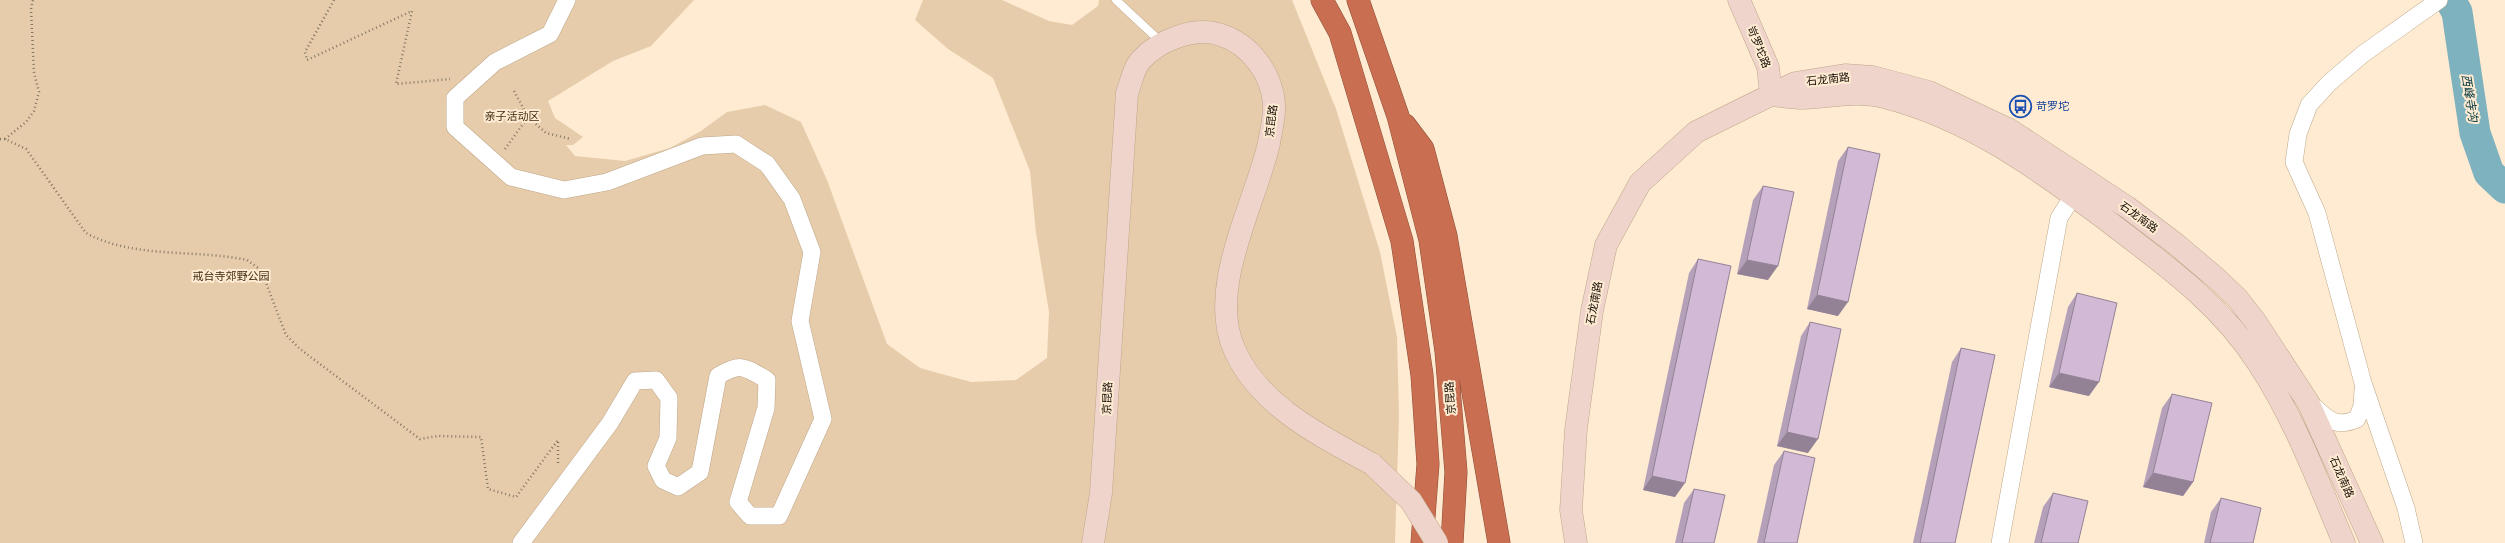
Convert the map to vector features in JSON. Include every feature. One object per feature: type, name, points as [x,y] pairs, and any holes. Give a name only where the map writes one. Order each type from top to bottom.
[{"type":"highway","points":[[1322,0],[1340,33],[1402,241],[1422,376],[1428,464],[1422,543]]},
{"type":"highway","name":"京昆路","points":[[1358,0],[1398,116],[1430,240],[1446,350],[1456,472],[1452,543]]},
{"type":"highway","points":[[1398,116],[1423,149],[1446,236],[1499,543]]},
{"type":"main road","name":"岢罗坨路","points":[[1739,0],[1768,67],[1771,95]]},
{"type":"main road","name":"京昆路","points":[[1092,543],[1101,494],[1127,93],[1140,61],[1161,42],[1190,33],[1221,34],[1248,50],[1268,76],[1275,104],[1271,133],[1263,168],[1237,242],[1227,281],[1227,317],[1235,351],[1254,381],[1274,403],[1332,442],[1372,464],[1411,501],[1437,543]]},
{"type":"main road","name":"石龙南路","points":[[1576,543],[1571,510],[1576,430],[1592,311],[1606,246],[1640,184],[1696,132],[1795,83],[1845,75],[1873,77],[1929,92],[2010,130],[2080,187],[2200,294],[2242,341],[2265,373],[2292,422],[2344,543]]},
{"type":"main road","name":"石龙南路","points":[[2080,187],[2178,245],[2237,298],[2274,349],[2308,402],[2372,543]]},
{"type":"street","points":[[521,543],[610,423],[635,381],[656,380],[669,398],[668,438],[656,466],[663,480],[678,487],[700,472],[718,376],[733,367],[745,366],[767,380],[766,408],[738,502],[750,516],[779,516],[823,420],[800,322],[812,252],[792,198],[766,164],[736,144],[702,146],[607,182],[564,190],[511,177],[455,127],[455,98],[495,62],[550,34],[566,0]]},
{"type":"street","points":[[2414,543],[2406,508],[2363,383],[2317,213],[2294,162],[2298,134],[2309,105],[2330,83],[2363,54],[2414,20],[2438,0]]},
{"type":"street","points":[[2000,543],[2059,218],[2080,187]]},
{"type":"street","points":[[2308,402],[2331,421],[2346,424],[2357,419],[2362,406],[2363,383]]},
{"type":"lane","points":[[1116,0],[1161,42]]},
{"type":"path","points":[[5,139],[26,122],[34,111],[39,92],[34,73],[31,9],[33,0]]},
{"type":"path","points":[[334,0],[305,52],[307,60],[412,11],[396,84],[480,76]]},
{"type":"path","points":[[514,91],[528,117],[546,133],[571,139]]},
{"type":"path","points":[[495,162],[528,117]]},
{"type":"path","points":[[0,139],[5,139],[26,149],[86,233],[101,241],[122,247],[248,260],[261,270],[286,335],[300,349],[420,439],[438,436],[481,437],[488,489],[516,497],[558,440],[557,494]]},
{"type":"green space","points":[[0,0],[694,0],[651,46],[613,61],[548,101],[555,118],[583,137],[573,145],[566,145],[575,156],[625,161],[670,148],[701,131],[727,112],[765,105],[801,122],[827,180],[887,344],[920,368],[971,382],[1016,380],[1047,358],[1049,312],[1036,233],[1030,171],[993,78],[948,49],[915,20],[923,0],[1002,0],[1049,21],[1072,25],[1098,6],[1099,0],[1292,0],[1336,109],[1380,252],[1397,337],[1399,416],[1395,543],[0,543]]},
{"type":"building","points":[[1848,147],[1880,154],[1848,302],[1817,295]]},
{"type":"building","points":[[1763,186],[1794,192],[1778,266],[1747,260]]},
{"type":"building","points":[[1698,259],[1731,266],[1685,483],[1652,476]]},
{"type":"building","points":[[2077,293],[2117,303],[2099,382],[2059,373]]},
{"type":"building","points":[[1810,322],[1841,329],[1818,439],[1787,432]]},
{"type":"building","points":[[1961,348],[1995,355],[1955,543],[1920,543]]},
{"type":"building","points":[[2172,394],[2212,403],[2193,482],[2153,473]]},
{"type":"building","points":[[1784,451],[1815,458],[1797,543],[1764,543]]},
{"type":"building","points":[[1694,489],[1725,495],[1714,543],[1682,543]]},
{"type":"building","points":[[2053,493],[2088,501],[2078,543],[2041,543]]},
{"type":"building","points":[[2221,498],[2261,508],[2253,543],[2210,543]]},
{"type":"waterway","name":"西峰寺沟","points":[[2450,0],[2457,12],[2475,133],[2489,173],[2505,188]]},
{"type":"place","name":"苛罗坨","points":[[2020,106]]},
{"type":"park label","name":"亲子活动区","points":[[512,116]]},
{"type":"park label","name":"戒台寺郊野公园","points":[[231,276]]}]
